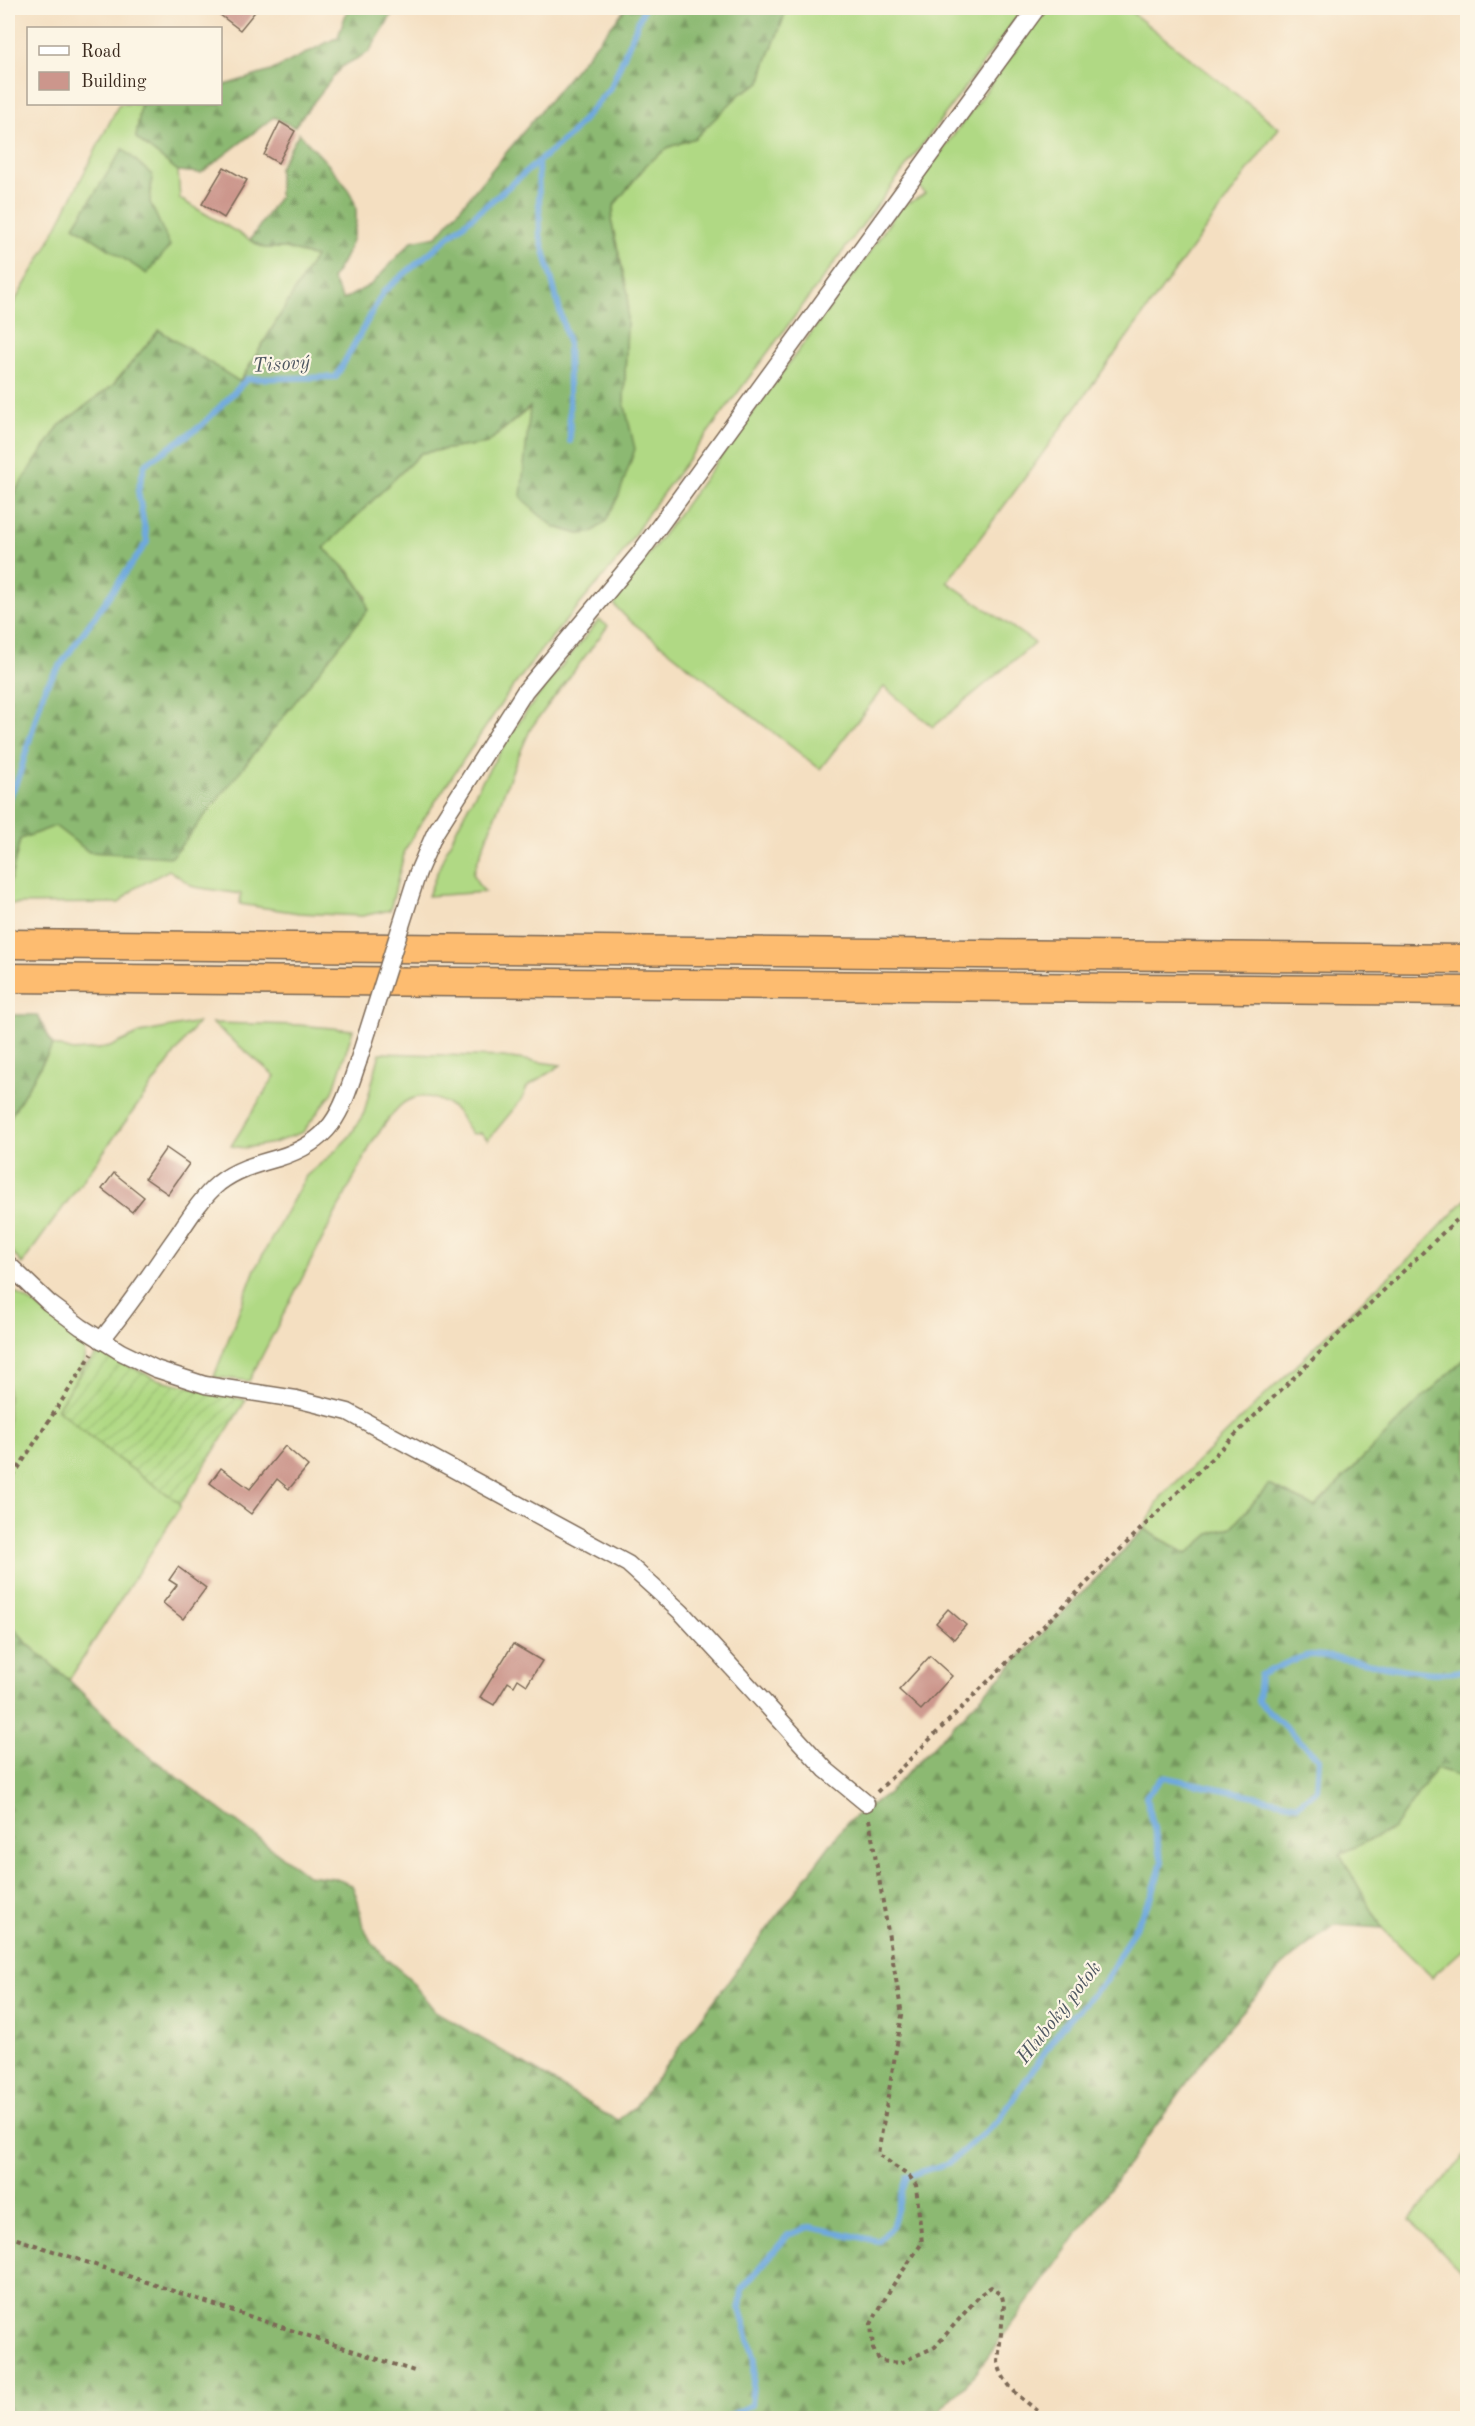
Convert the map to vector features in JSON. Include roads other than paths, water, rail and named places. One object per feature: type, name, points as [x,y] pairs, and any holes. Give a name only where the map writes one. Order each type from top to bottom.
[{"type":"highway","points":[[8,944],[1467,959]]},
{"type":"highway","points":[[8,978],[1467,992]]},
{"type":"street","points":[[101,1340],[119,1319],[200,1203],[219,1183],[244,1167],[304,1149],[326,1132],[342,1109],[418,872],[435,833],[525,691],[639,554],[1037,8]]},
{"type":"street","points":[[8,1264],[49,1303],[101,1340],[156,1369],[205,1385],[296,1399],[348,1412],[627,1564],[681,1612],[826,1770],[866,1803]]},
{"type":"waterway","name":"Tisový","points":[[8,801],[19,776],[45,687],[147,542],[138,491],[145,464],[201,426],[247,379],[336,377],[384,291],[570,135],[611,87],[644,8]]},
{"type":"waterway","points":[[538,164],[540,235],[568,342],[570,441]]},
{"type":"waterway","name":"Hluboký potok","points":[[726,2418],[751,2405],[755,2360],[740,2309],[742,2289],[788,2235],[810,2227],[878,2241],[892,2227],[907,2176],[949,2163],[998,2121],[1060,2029],[1106,1980],[1152,1896],[1162,1861],[1146,1796],[1163,1777],[1298,1805],[1317,1789],[1319,1759],[1258,1701],[1260,1675],[1293,1660],[1312,1655],[1437,1673],[1455,1672],[1468,1668]]}]
